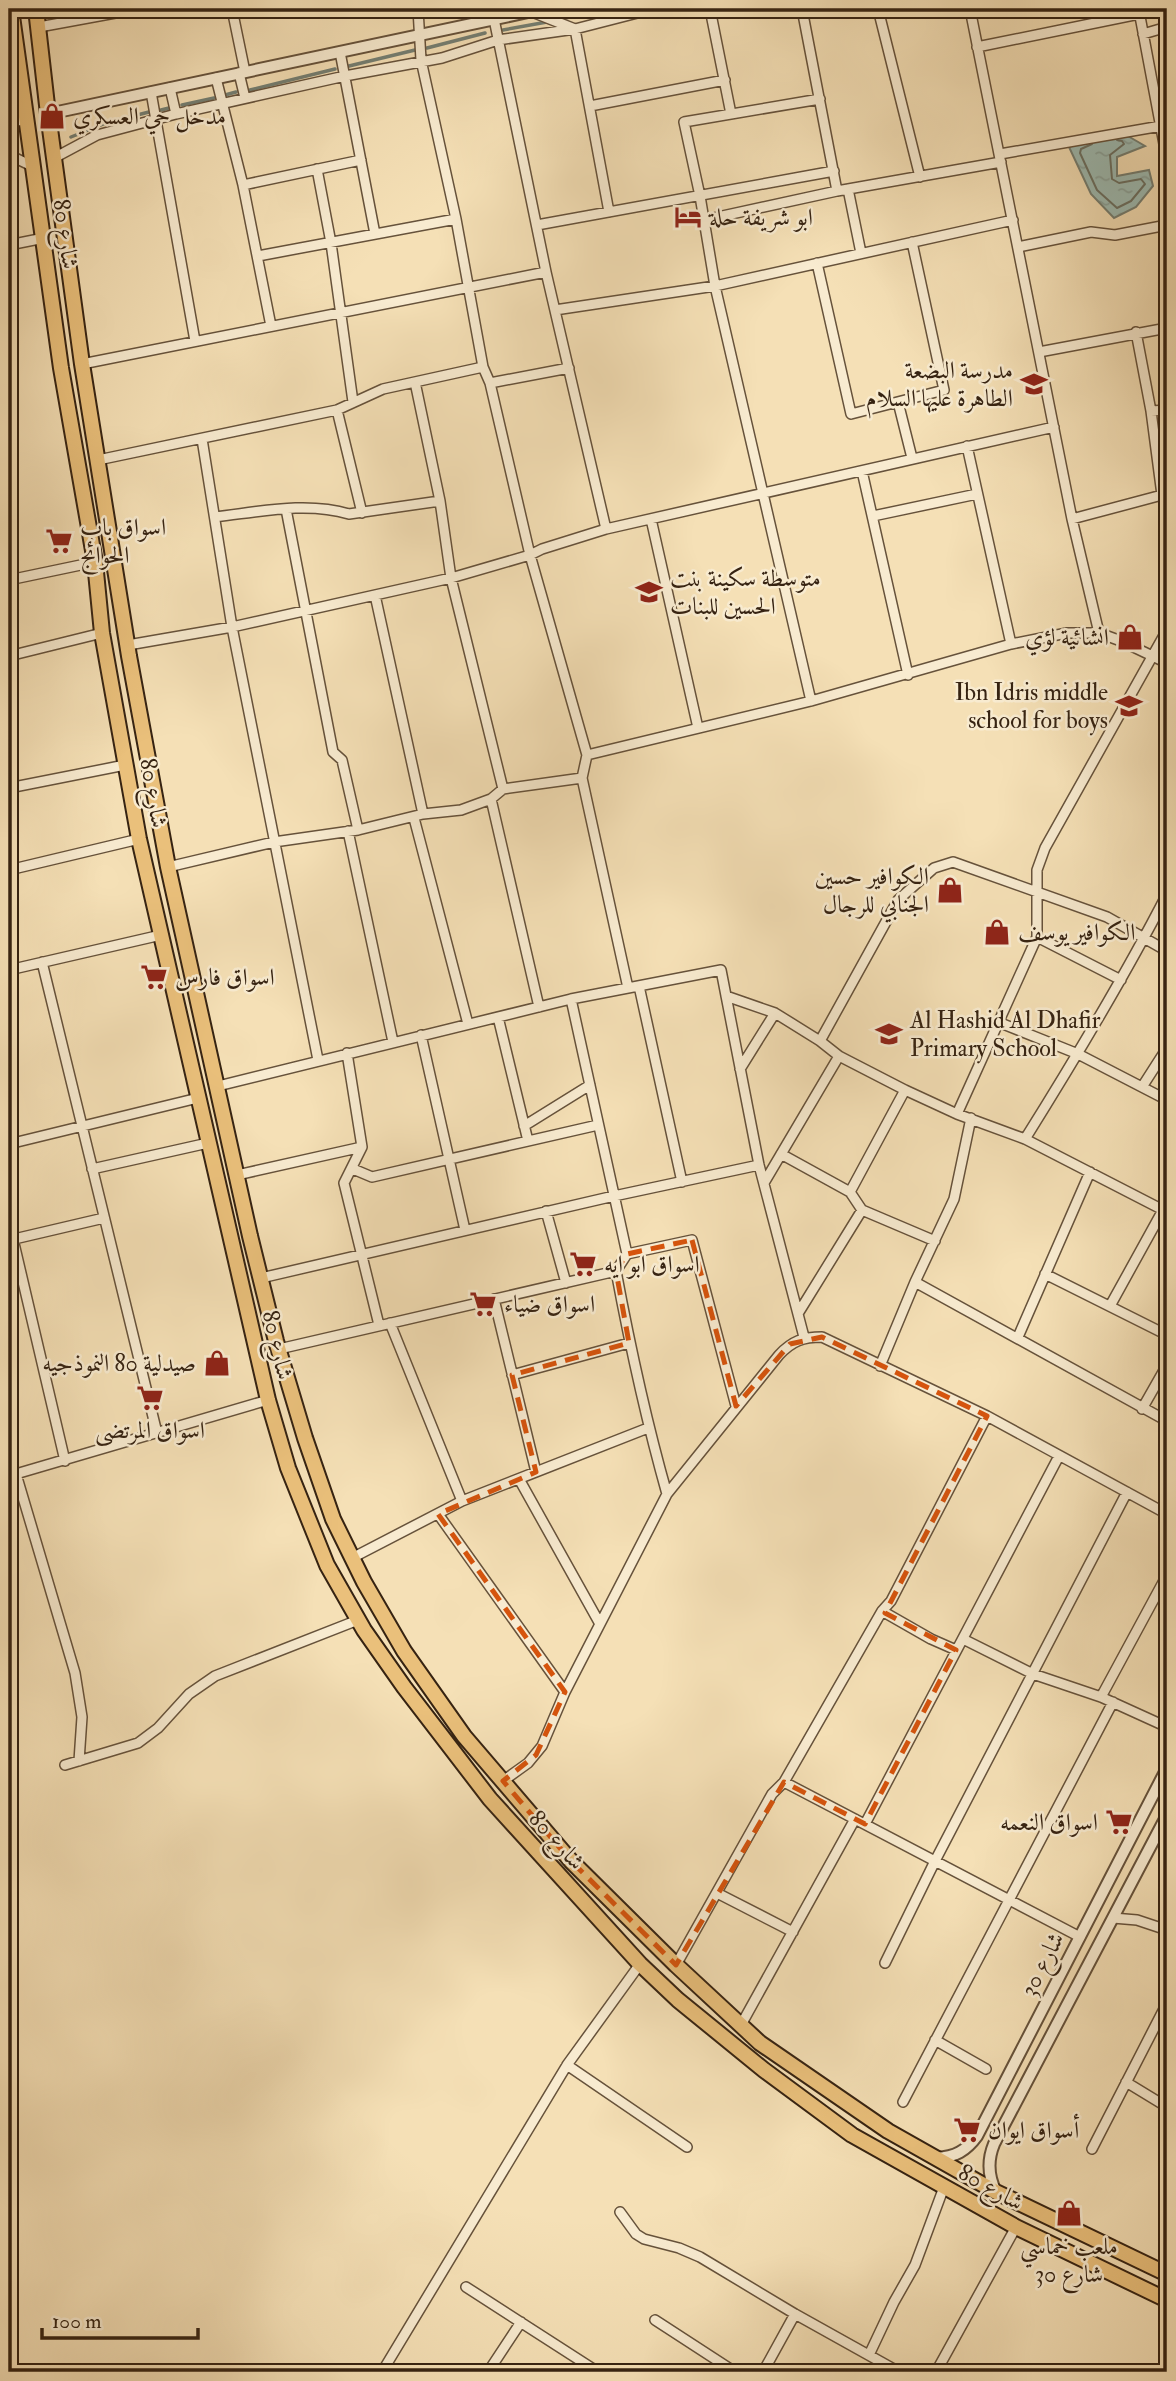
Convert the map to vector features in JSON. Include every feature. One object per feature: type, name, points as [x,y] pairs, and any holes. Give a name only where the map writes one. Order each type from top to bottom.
[{"type":"main road","name":"شارع 80","points":[[11,9],[61,368],[95,562],[102,633],[139,839],[268,1400],[288,1468],[327,1565],[358,1620],[404,1687],[490,1799],[640,1964],[678,2000],[764,2070],[841,2127],[1016,2227],[1167,2300]]},
{"type":"main road","name":"شارع 80","points":[[36,9],[82,364],[168,867],[279,1349],[304,1438],[333,1519],[352,1558],[404,1651],[464,1736],[571,1861],[760,2043],[877,2124],[936,2158],[996,2192],[1167,2274]]},
{"type":"main road","points":[[155,909],[160,913],[171,912],[176,902]]},
{"type":"main road","points":[[167,962],[167,956],[175,950],[180,949],[188,956]]},
{"type":"street","points":[[39,27],[136,9]]},
{"type":"street","points":[[232,9],[245,98]]},
{"type":"street","points":[[418,9],[421,60],[456,219],[483,367],[490,383],[530,555],[587,755],[582,778],[628,988]]},
{"type":"street","points":[[54,158],[97,135],[176,114],[460,53],[498,40],[575,29],[653,9]]},
{"type":"street","points":[[710,9],[731,114]]},
{"type":"street","points":[[802,9],[837,191]]},
{"type":"street","points":[[878,9],[920,177]]},
{"type":"street","points":[[970,9],[1072,519],[1099,634]]},
{"type":"street","points":[[48,114],[536,10],[575,29]]},
{"type":"street","points":[[977,47],[1139,11],[1167,160]]},
{"type":"street","points":[[494,19],[546,272],[606,529]]},
{"type":"street","points":[[1143,34],[1167,27]]},
{"type":"street","points":[[575,29],[609,212]]},
{"type":"street","points":[[340,52],[375,234]]},
{"type":"street","points":[[216,78],[243,184],[271,326]]},
{"type":"street","points":[[590,106],[724,80]]},
{"type":"street","points":[[170,88],[176,114]]},
{"type":"street","points":[[150,92],[195,341]]},
{"type":"street","points":[[811,701],[715,286],[684,122],[820,99]]},
{"type":"street","points":[[9,124],[27,118]]},
{"type":"street","points":[[704,220],[1161,126]]},
{"type":"street","points":[[9,155],[34,167]]},
{"type":"street","points":[[243,184],[361,160]]},
{"type":"street","points":[[317,169],[331,243],[353,402]]},
{"type":"street","points":[[537,225],[834,171]]},
{"type":"street","points":[[848,189],[861,253]]},
{"type":"street","points":[[258,256],[456,219]]},
{"type":"street","points":[[555,310],[715,286],[1013,220]]},
{"type":"street","points":[[1018,247],[1091,232],[1115,235],[1167,225]]},
{"type":"street","points":[[9,245],[44,238]]},
{"type":"street","points":[[817,263],[851,414],[944,390],[912,242]]},
{"type":"street","points":[[82,364],[546,272]]},
{"type":"street","points":[[1039,352],[1167,328]]},
{"type":"street","points":[[1072,519],[1165,498],[1136,332]]},
{"type":"street","points":[[98,460],[337,410],[383,389],[483,367]]},
{"type":"street","points":[[490,383],[569,368]]},
{"type":"street","points":[[415,382],[440,500],[450,578],[503,789]]},
{"type":"street","points":[[898,402],[912,458]]},
{"type":"street","points":[[337,410],[362,513]]},
{"type":"street","points":[[1151,411],[1167,410]]},
{"type":"street","points":[[128,645],[232,627],[450,578],[606,529],[1054,427]]},
{"type":"street","points":[[202,439],[232,627],[318,1060]]},
{"type":"street","points":[[967,446],[1012,644]]},
{"type":"street","points":[[862,471],[908,675]]},
{"type":"street","points":[[873,516],[977,495]]},
{"type":"street","points":[[215,517],[306,507],[349,514],[440,500]]},
{"type":"street","points":[[286,509],[333,752],[342,760],[393,1042]]},
{"type":"street","points":[[651,519],[698,728]]},
{"type":"street","points":[[9,580],[95,562]]},
{"type":"street","points":[[375,595],[419,816],[468,1024]]},
{"type":"street","points":[[957,1114],[1037,937],[1037,870],[1045,848],[1167,630]]},
{"type":"street","points":[[9,656],[102,633]]},
{"type":"street","points":[[587,755],[811,701],[1012,644],[1067,634],[1099,634],[1167,663]]},
{"type":"street","points":[[9,788],[125,765]]},
{"type":"street","points":[[168,867],[274,842],[461,810],[491,799],[503,789],[582,778]]},
{"type":"street","points":[[491,799],[540,1007]]},
{"type":"street","points":[[9,870],[139,839]]},
{"type":"street","points":[[820,1041],[898,900],[934,868],[953,862],[1107,917],[1167,951]]},
{"type":"street","points":[[1025,1139],[1121,980],[1167,894]]},
{"type":"street","points":[[9,970],[161,935]]},
{"type":"street","points":[[1037,937],[1121,980]]},
{"type":"street","points":[[42,962],[157,1433]]},
{"type":"street","points":[[218,1086],[571,999],[721,970],[759,1165],[804,1338]]},
{"type":"street","points":[[639,986],[682,1182]]},
{"type":"street","points":[[726,996],[775,1013],[839,1056],[905,1090],[957,1114],[1025,1139],[1165,1211],[1110,1306]]},
{"type":"street","points":[[571,999],[627,1254]]},
{"type":"street","points":[[740,1069],[775,1013]]},
{"type":"street","points":[[498,1017],[528,1141]]},
{"type":"street","points":[[998,1023],[1078,1054],[1167,1100]]},
{"type":"street","points":[[421,1035],[466,1230]]},
{"type":"street","points":[[1142,1087],[1167,1048]]},
{"type":"street","points":[[347,1054],[362,1147],[344,1183],[380,1325]]},
{"type":"street","points":[[764,1183],[839,1056]]},
{"type":"street","points":[[524,1126],[590,1085]]},
{"type":"street","points":[[850,1192],[905,1090]]},
{"type":"street","points":[[9,1144],[198,1098]]},
{"type":"street","points":[[880,1366],[954,1199],[971,1118]]},
{"type":"street","points":[[353,1169],[372,1177],[598,1125]]},
{"type":"street","points":[[92,1169],[208,1143]]},
{"type":"street","points":[[237,1175],[362,1147]]},
{"type":"street","points":[[781,1154],[850,1192],[862,1210],[934,1241]]},
{"type":"street","points":[[261,1278],[546,1211],[759,1165]]},
{"type":"street","points":[[1018,1337],[1090,1172]]},
{"type":"street","points":[[799,1312],[862,1210]]},
{"type":"street","points":[[546,1211],[566,1283]]},
{"type":"street","points":[[65,1461],[11,1240],[104,1217]]},
{"type":"street","points":[[667,1494],[648,1428],[616,1271],[627,1254],[692,1240],[736,1406]]},
{"type":"street","points":[[279,1349],[616,1271]]},
{"type":"street","points":[[1045,1275],[1167,1335]]},
{"type":"street","points":[[915,1282],[1167,1421]]},
{"type":"street","points":[[494,1299],[536,1472]]},
{"type":"street","points":[[390,1323],[462,1501]]},
{"type":"street","points":[[503,1781],[536,1755],[542,1746],[565,1692],[667,1494],[779,1355],[790,1344],[804,1338],[822,1338],[987,1416],[1167,1514]]},
{"type":"street","points":[[512,1375],[629,1343]]},
{"type":"street","points":[[1142,1409],[1167,1365]]},
{"type":"street","points":[[79,1761],[82,1717],[78,1684],[13,1475],[268,1400]]},
{"type":"street","points":[[676,1965],[772,1794],[784,1782],[882,1611],[891,1601],[987,1416]]},
{"type":"street","points":[[352,1558],[462,1501],[648,1428]]},
{"type":"street","points":[[865,1824],[1059,1456]]},
{"type":"street","points":[[519,1479],[600,1624]]},
{"type":"street","points":[[885,1963],[935,1861],[1127,1493]]},
{"type":"street","points":[[438,1514],[565,1692]]},
{"type":"street","points":[[1101,1697],[1167,1575]]},
{"type":"street","points":[[882,1611],[956,1650]]},
{"type":"street","points":[[65,1765],[138,1743],[158,1728],[189,1695],[215,1676],[358,1620]]},
{"type":"street","points":[[963,1639],[1033,1674],[1101,1697],[1167,1727]]},
{"type":"street","points":[[903,2102],[1113,1702]]},
{"type":"street","name":"شارع 30","points":[[971,2144],[1167,1768]]},
{"type":"street","points":[[784,1782],[1080,1937]]},
{"type":"street","name":"شارع 30","points":[[990,2153],[1167,1815]]},
{"type":"street","points":[[741,2025],[855,1819]]},
{"type":"street","points":[[717,1893],[793,1932]]},
{"type":"street","points":[[1113,1918],[1137,1920],[1167,1930]]},
{"type":"street","points":[[382,2372],[567,2065],[640,1964]]},
{"type":"street","points":[[1092,2148],[1163,2019],[1167,2003]]},
{"type":"street","points":[[935,2040],[986,2069]]},
{"type":"street","points":[[567,2065],[687,2147]]},
{"type":"street","points":[[1126,2082],[1167,2107]]},
{"type":"street","points":[[936,2158],[956,2155],[971,2144],[978,2153],[990,2153],[989,2173],[996,2192]]},
{"type":"street","points":[[869,2355],[915,2265],[944,2187]]},
{"type":"street","points":[[620,2212],[643,2239],[690,2252],[899,2372]]},
{"type":"street","points":[[936,2372],[1016,2227]]},
{"type":"street","points":[[466,2287],[598,2372]]},
{"type":"street","points":[[763,2372],[795,2314]]},
{"type":"street","points":[[655,2320],[735,2372]]},
{"type":"street","points":[[488,2372],[521,2322]]},
{"type":"highlighted area","points":[[692,1240],[736,1406],[790,1344],[822,1337],[987,1416],[885,1613],[956,1650],[865,1824],[784,1782],[676,1965],[571,1861],[503,1781],[536,1755],[565,1692],[438,1514],[536,1472],[512,1375],[629,1343],[616,1271],[627,1254]]},
{"type":"water","points":[[1121,132],[1145,146],[1117,157],[1117,176],[1149,170],[1153,186],[1136,207],[1114,218],[1091,194],[1069,147],[1094,136]]},
{"type":"waterway","points":[[565,18],[612,9]]},
{"type":"waterway","points":[[503,30],[547,22]]},
{"type":"waterway","points":[[427,48],[485,33]]},
{"type":"waterway","points":[[349,66],[415,50]]},
{"type":"waterway","points":[[250,90],[335,69]]},
{"type":"waterway","points":[[225,95],[236,92]]},
{"type":"waterway","points":[[182,105],[214,98]]},
{"type":"waterway","points":[[161,110],[169,108]]},
{"type":"waterway","points":[[71,137],[106,123],[149,112]]},
{"type":"waterway","points":[[9,144],[14,147]]},
{"type":"place","name":"مدخل حي العسكري","points":[[52,116]]},
{"type":"place","name":"ابو شريفة حلة","points":[[688,217]]},
{"type":"place","name":"مدرسة البضعة الطاهرة عليها السلام","points":[[1034,384]]},
{"type":"place","name":"اسواق باب الحوائج","points":[[59,541]]},
{"type":"place","name":"متوسطة سكينة بنت الحسين للبنات","points":[[649,592]]},
{"type":"place","name":"انشائية لؤي","points":[[1130,637]]},
{"type":"place","name":"Ibn Idris middle school for boys","points":[[1129,706]]},
{"type":"place","name":"الكوافير حسين الجنابي للرجال","points":[[950,890]]},
{"type":"place","name":"الكوافير يوسف","points":[[997,932]]},
{"type":"place","name":"اسواق فارس","points":[[154,977]]},
{"type":"place","name":"Al Hashid Al Dhafir Primary School","points":[[889,1034]]},
{"type":"place","name":"اسواق ابو ايه","points":[[583,1264]]},
{"type":"place","name":"اسواق ضياء","points":[[483,1304]]},
{"type":"place","name":"صيدلية 80 النموذجيه","points":[[217,1363]]},
{"type":"place","name":"اسواق المرتضى","points":[[150,1398]]},
{"type":"place","name":"اسواق النعمه","points":[[1119,1822]]},
{"type":"place","name":"أسواق ايوان","points":[[967,2130]]},
{"type":"place","name":"ملعب خماسي شارع 30","points":[[1069,2213]]}]
